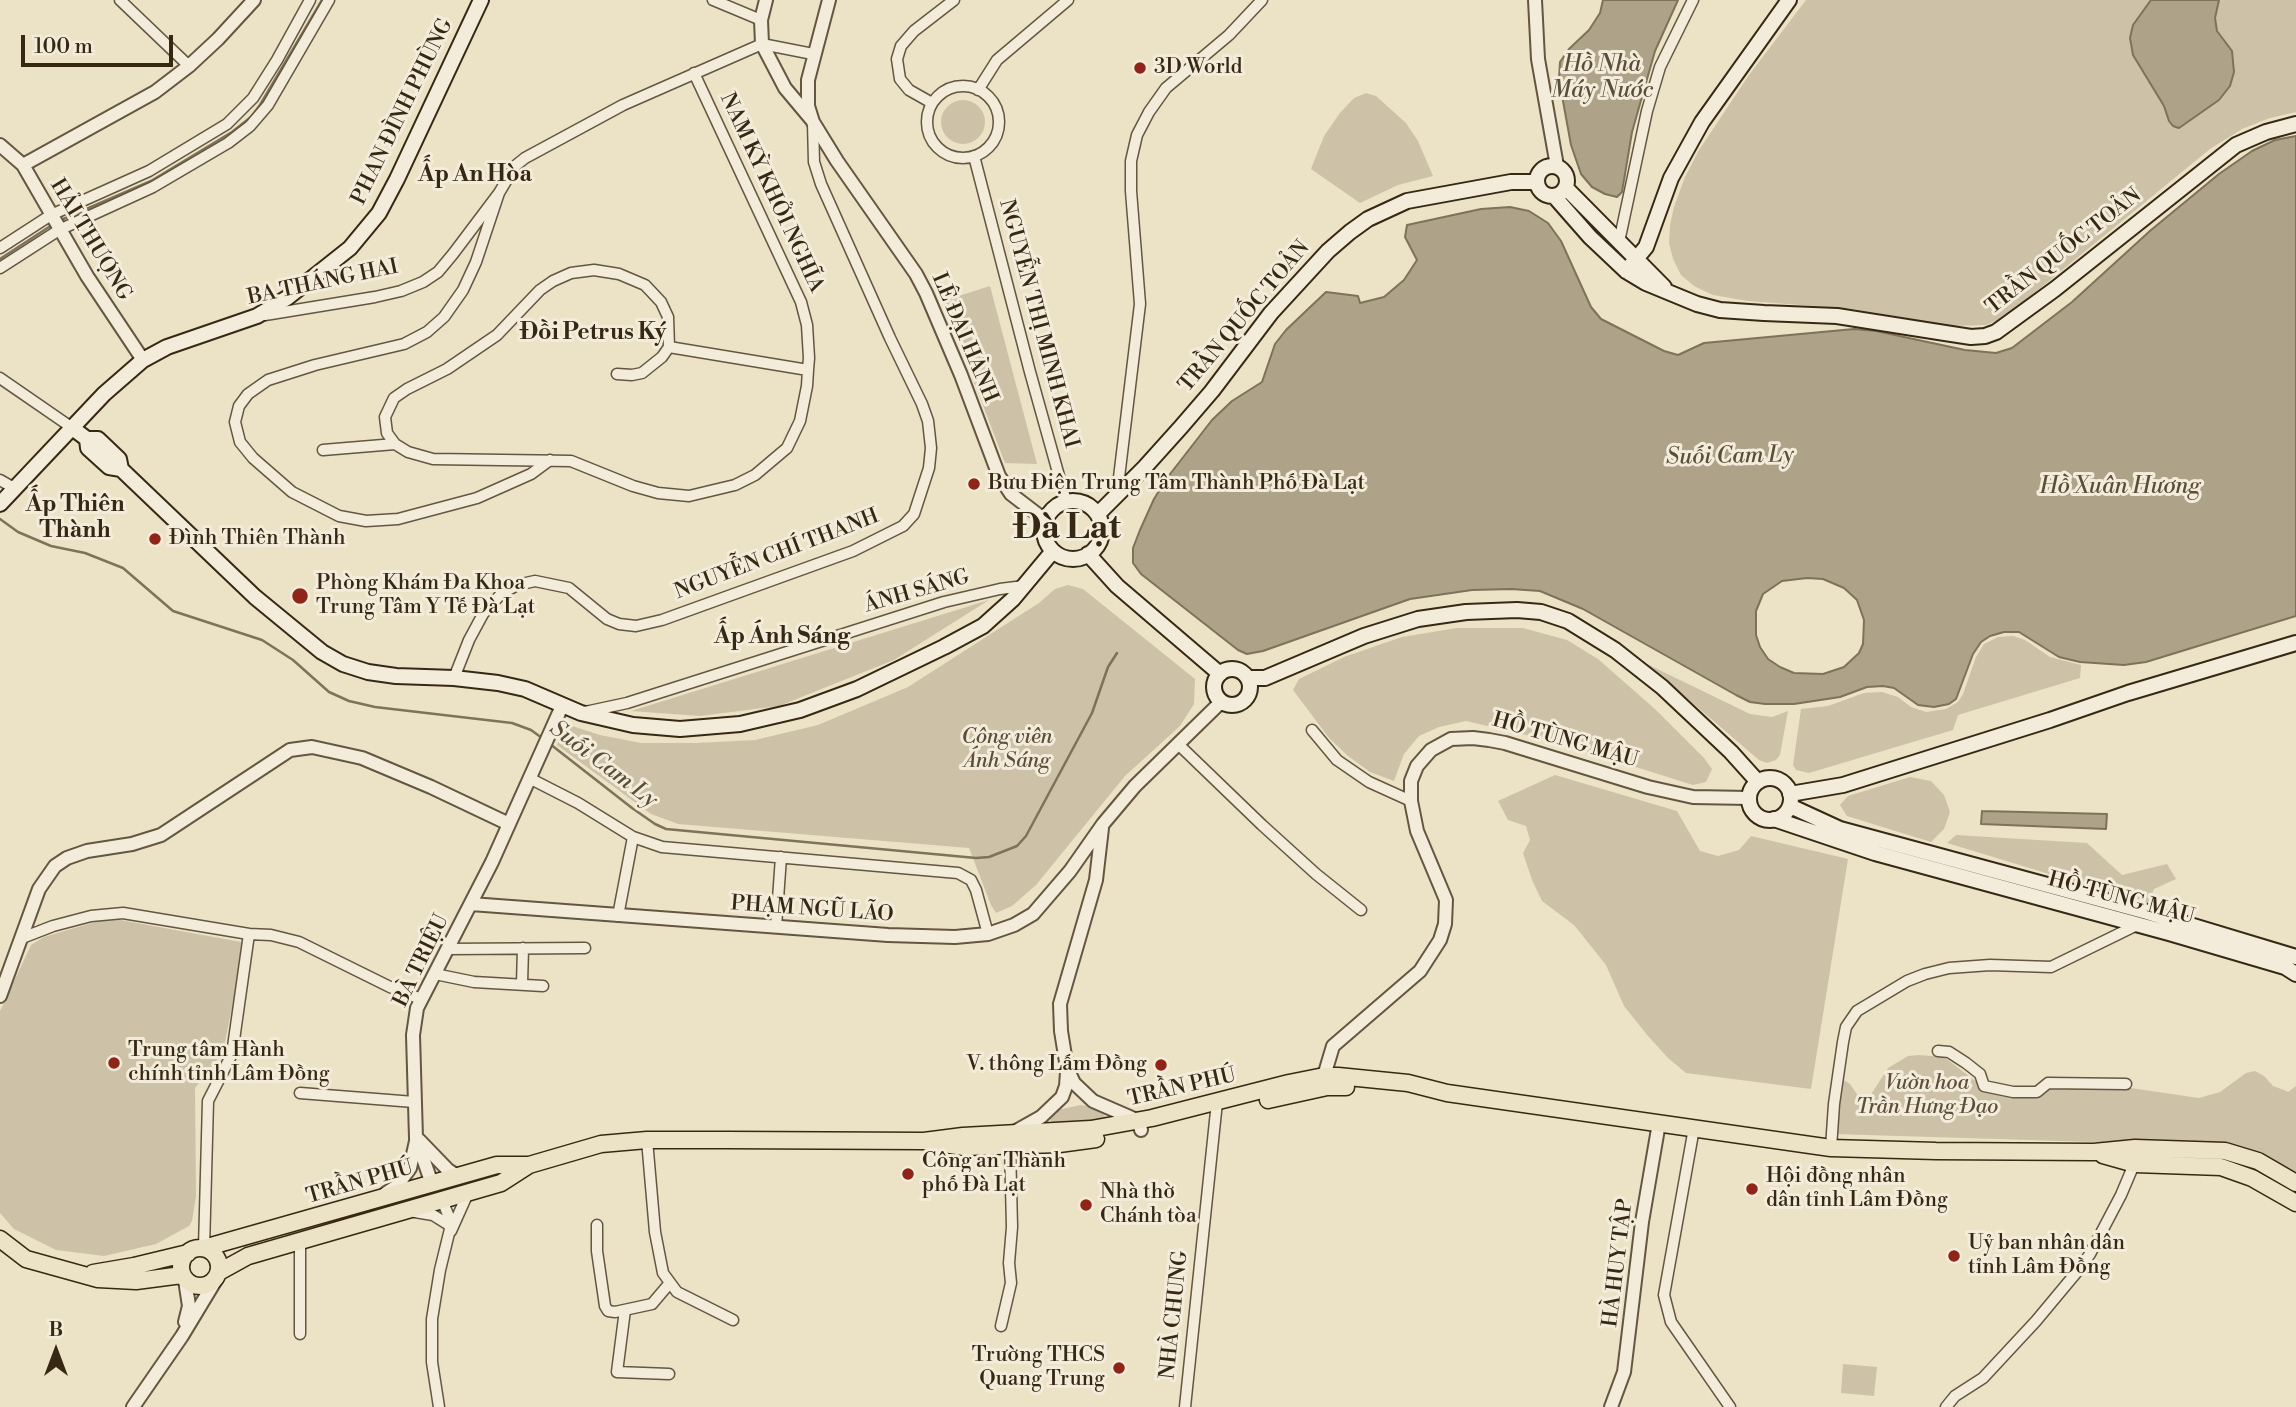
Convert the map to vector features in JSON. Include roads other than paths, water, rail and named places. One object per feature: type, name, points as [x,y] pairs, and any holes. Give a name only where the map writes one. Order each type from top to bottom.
[{"type":"main road","name":"PHAN ĐÌNH PHÙNG","points":[[257,316],[287,298],[343,255],[367,230],[397,179],[481,0]]},
{"type":"main road","points":[[1631,266],[1646,247],[1671,178],[1702,122],[1789,0]]},
{"type":"main road","name":"TRẦN QUỐC TOẢN","points":[[1560,192],[1590,237],[1631,266],[1646,283],[1697,304],[1720,310],[1837,316],[1945,333],[1985,336],[2003,328],[2055,289],[2236,145],[2266,132],[2296,124]]},
{"type":"main road","points":[[1557,166],[1567,178],[1560,192],[1544,194],[1537,177],[1543,168],[1557,166]]},
{"type":"main road","name":"TRẦN QUỐC TOẢN","points":[[1098,514],[1145,467],[1212,391],[1271,313],[1328,251],[1359,225],[1384,210],[1407,201],[1511,182],[1537,182]]},
{"type":"main road","name":"TRẦN QUỐC TOẢN","points":[[1560,192],[1619,243],[1631,266]]},
{"type":"main road","name":"BA THÁNG HAI","points":[[6,497],[71,427],[142,360],[167,347],[257,316]]},
{"type":"main road","points":[[71,427],[87,439],[98,439],[119,458],[121,469],[256,597],[321,652],[343,664],[368,672],[396,676],[498,683],[525,689],[581,713],[633,725],[680,729],[740,724],[800,710],[857,689],[983,626],[1024,586],[1053,551]]},
{"type":"main road","points":[[1066,501],[1084,503],[1098,514],[1101,522],[1100,541],[1088,554],[1070,559],[1053,551],[1045,537],[1045,520],[1053,508],[1066,501]]},
{"type":"main road","points":[[1088,554],[1117,586],[1220,674]]},
{"type":"main road","points":[[1248,678],[1265,678],[1364,636],[1418,619],[1466,612],[1541,612],[1568,621],[1624,657],[1662,687],[1731,752],[1758,782]]},
{"type":"main road","points":[[1790,800],[2296,643]]},
{"type":"main road","points":[[1236,669],[1248,678],[1251,689],[1242,703],[1232,705],[1222,702],[1214,688],[1220,674],[1236,669]]},
{"type":"main road","points":[[1770,778],[1777,779],[1788,788],[1790,800],[1784,815],[1774,819],[1758,816],[1751,807],[1749,798],[1758,782],[1770,778]]},
{"type":"main road","name":"HỒ TÙNG MẬU","points":[[1790,800],[1840,828],[2147,912],[2296,957]]},
{"type":"main road","name":"HỒ TÙNG MẬU","points":[[1774,819],[1875,853],[2137,925],[2285,968],[2296,974]]},
{"type":"main road","points":[[2137,925],[2147,912]]},
{"type":"main road","name":"TRẦN PHÚ","points":[[218,1275],[248,1256],[501,1183],[529,1166],[601,1144],[647,1140],[924,1141],[963,1136],[1010,1140],[1091,1129],[1140,1126],[1326,1081],[1408,1083],[1447,1093],[1830,1148],[2094,1152],[2135,1156]]},
{"type":"main road","points":[[2135,1156],[2225,1151],[2259,1161],[2296,1183]]},
{"type":"main road","points":[[2135,1156],[2229,1169],[2252,1178],[2296,1203]]},
{"type":"main road","name":"TRẦN PHÚ","points":[[204,1248],[497,1165],[529,1166]]},
{"type":"main road","points":[[432,1184],[442,1200]]},
{"type":"main road","points":[[0,1239],[26,1259],[80,1275],[98,1279],[136,1281],[183,1277],[201,1287],[213,1282],[220,1266],[215,1255],[204,1248],[198,1248],[188,1253],[134,1266],[80,1275]]},
{"type":"main road","points":[[183,1277],[181,1263],[188,1253]]},
{"type":"street","points":[[120,0],[189,66]]},
{"type":"street","points":[[23,165],[155,92],[189,66],[240,18],[254,0]]},
{"type":"street","points":[[0,248],[51,215],[149,171],[227,124],[253,99],[310,0]]},
{"type":"street","points":[[0,268],[59,229],[149,190],[250,127],[268,105],[329,0]]},
{"type":"street","points":[[713,0],[761,20]]},
{"type":"street","points":[[766,0],[761,20],[762,44],[785,88],[813,122]]},
{"type":"street","name":"LÊ ĐẠI HÀNH","points":[[829,0],[813,54],[807,94],[813,122],[844,172],[916,274],[942,327],[999,476],[1011,494],[1045,520]]},
{"type":"street","points":[[932,103],[909,90],[900,79],[897,59],[901,46],[914,31],[954,0]]},
{"type":"street","points":[[978,90],[997,60],[1068,0]]},
{"type":"street","points":[[1117,494],[1140,304],[1131,191],[1131,161],[1137,135],[1166,88],[1229,35],[1262,0]]},
{"type":"street","points":[[1535,0],[1538,59],[1557,166]]},
{"type":"street","points":[[1619,243],[1647,111],[1660,67],[1693,0]]},
{"type":"street","points":[[762,44],[813,54]]},
{"type":"street","name":"BA THÁNG HAI","points":[[257,316],[374,298],[423,282],[438,272],[499,193],[515,166],[525,158],[619,107],[762,44]]},
{"type":"street","name":"NAM KỲ KHỞI NGHĨA","points":[[395,444],[408,452],[433,459],[571,461],[633,486],[671,495],[689,496],[735,485],[755,475],[787,448],[800,421],[808,370],[809,344],[801,302],[694,73]]},
{"type":"street","points":[[962,86],[978,90],[993,101],[999,122],[997,133],[992,143],[974,156],[952,156],[935,144],[927,124],[932,103],[950,88],[962,86]]},
{"type":"street","name":"NGUYỄN CHÍ THANH","points":[[454,678],[469,640],[484,614],[501,594],[516,585],[535,581],[569,588],[607,619],[619,624],[649,624],[853,551],[903,526],[914,514],[929,468],[931,448],[928,421],[821,184],[814,162],[813,122]]},
{"type":"street","name":"HẢI THƯỢNG","points":[[0,145],[23,165],[59,229],[142,360]]},
{"type":"street","name":"NGUYỄN THỊ MINH KHAI","points":[[974,156],[1066,501]]},
{"type":"street","points":[[499,193],[476,262],[463,290],[444,317],[427,332],[404,344],[315,365],[268,380],[248,394],[239,406],[235,422],[240,442],[292,492],[339,516],[366,521],[398,519],[477,498],[531,474],[550,459]]},
{"type":"street","points":[[395,444],[387,433],[386,416],[394,398],[447,369],[497,335],[540,290],[571,273],[594,270],[619,274],[645,285],[661,302],[668,317],[669,347],[662,357],[642,373],[617,374]]},
{"type":"street","points":[[669,347],[808,370]]},
{"type":"street","points":[[0,378],[71,427]]},
{"type":"street","points":[[323,450],[395,444]]},
{"type":"street","points":[[0,480],[6,497]]},
{"type":"street","name":"ÁNH SÁNG","points":[[581,713],[627,703],[944,602],[1024,586]]},
{"type":"street","points":[[1001,1325],[1011,1283],[1010,1140],[1062,1097],[1066,1086],[1067,1068],[1060,1004],[1093,892],[1102,824],[1135,786],[1222,702]]},
{"type":"street","name":"BÀ TRIỆU","points":[[432,1184],[416,1138],[413,1035],[421,999],[471,904],[562,706]]},
{"type":"street","points":[[1312,730],[1337,760],[1352,771],[1388,792],[1410,801]]},
{"type":"street","name":"HỒ TÙNG MẬU","points":[[1326,1081],[1333,1046],[1420,971],[1440,940],[1445,924],[1446,900],[1417,831],[1410,801],[1411,781],[1417,766],[1431,750],[1451,739],[1473,738],[1505,743],[1648,787],[1693,797],[1749,798]]},
{"type":"street","points":[[1179,745],[1316,874],[1361,910]]},
{"type":"street","points":[[0,996],[39,889],[55,866],[67,858],[87,851],[132,844],[161,835],[280,755],[298,748],[319,748],[362,758],[509,824]]},
{"type":"street","points":[[531,773],[633,837],[662,847],[958,873],[971,880],[976,890],[988,934]]},
{"type":"street","name":"PHẠM NGŨ LÃO","points":[[471,904],[888,935],[955,937],[988,934],[1014,925],[1033,914],[1070,870],[1102,824]]},
{"type":"street","points":[[618,916],[633,837]]},
{"type":"street","points":[[776,927],[781,856]]},
{"type":"street","points":[[22,939],[66,923],[123,912],[250,934],[271,935],[299,942],[390,987],[421,999]]},
{"type":"street","points":[[1830,1148],[1833,1104],[1843,1042],[1846,1027],[1857,1011],[1924,974],[1949,968],[1990,965],[2051,967],[2137,925]]},
{"type":"street","points":[[204,1248],[208,1101],[232,1054],[250,934]]},
{"type":"street","points":[[522,984],[523,948]]},
{"type":"street","points":[[449,949],[585,948]]},
{"type":"street","points":[[435,974],[474,982],[542,986]]},
{"type":"street","points":[[1938,1051],[1949,1052],[1966,1063],[1980,1074],[1984,1086],[2013,1092],[2038,1092],[2048,1083],[2126,1084]]},
{"type":"street","points":[[1067,1068],[1083,1094],[1140,1126]]},
{"type":"street","points":[[300,1093],[414,1102]]},
{"type":"street","name":"NHÀ CHUNG","points":[[1185,1407],[1217,1108]]},
{"type":"street","name":"HÀ HUY TẬP","points":[[1611,1407],[1624,1372],[1642,1222],[1659,1123]]},
{"type":"street","points":[[1694,1128],[1664,1295],[1671,1322],[1730,1407]]},
{"type":"street","points":[[416,1138],[458,1177]]},
{"type":"street","points":[[370,1202],[397,1186],[403,1178],[413,1157],[416,1138]]},
{"type":"street","points":[[647,1140],[655,1232],[663,1273],[677,1292],[733,1320]]},
{"type":"street","points":[[1946,1407],[1955,1396],[1983,1378],[2076,1273],[2090,1254],[2135,1156]]},
{"type":"street","points":[[439,1407],[432,1362],[432,1319],[440,1270],[449,1238],[468,1192]]},
{"type":"street","points":[[442,1200],[449,1225],[449,1238]]},
{"type":"street","points":[[400,1212],[433,1215],[449,1225]]},
{"type":"street","points":[[597,1225],[597,1251],[608,1311],[652,1304],[669,1284]]},
{"type":"street","points":[[300,1241],[300,1334]]},
{"type":"street","points":[[133,1407],[182,1336],[218,1275]]},
{"type":"street","points":[[182,1336],[189,1306],[183,1277]]},
{"type":"street","points":[[625,1310],[617,1372],[669,1374]]},
{"type":"water","name":"Hồ Nhà Máy Nước","points":[[1603,0],[1678,0],[1655,51],[1632,132],[1622,192],[1617,197],[1592,187],[1581,174],[1571,145],[1559,79],[1560,62],[1589,30],[1600,13]]},
{"type":"water","points":[[2151,0],[2219,0],[2215,18],[2217,31],[2232,51],[2234,72],[2230,86],[2219,100],[2179,128],[2169,121],[2164,106],[2133,55],[2130,38],[2133,25]]},
{"type":"water","name":"Hồ Xuân Hương","points":[[2296,136],[2296,616],[2146,662],[2124,665],[2080,662],[2059,657],[2019,632],[2004,632],[1981,642],[1973,654],[1956,699],[1949,704],[1934,707],[1918,705],[1894,688],[1883,686],[1867,687],[1840,697],[1794,704],[1765,704],[1750,702],[1736,695],[1583,609],[1540,591],[1472,590],[1410,599],[1263,651],[1247,654],[1238,650],[1141,574],[1133,563],[1133,548],[1140,530],[1167,478],[1212,420],[1232,401],[1262,382],[1275,344],[1286,330],[1326,292],[1358,296],[1360,303],[1384,297],[1404,280],[1417,260],[1405,237],[1407,225],[1481,209],[1510,207],[1529,211],[1548,223],[1561,241],[1591,307],[1601,319],[1664,351],[1678,355],[1704,343],[1854,329],[1876,331],[1965,350],[1996,353],[2012,348],[2072,302],[2151,230],[2219,174],[2252,151],[2275,140]],"holes":[[[1823,579],[1844,588],[1857,600],[1864,620],[1863,644],[1859,653],[1844,667],[1823,674],[1794,673],[1768,659],[1760,647],[1756,635],[1756,611],[1763,594],[1782,581]]]},
{"type":"water","points":[[1982,811],[2107,814],[2106,829],[1981,824]]},
{"type":"waterway","points":[[61,220],[151,181],[232,132],[251,117],[322,0]]},
{"type":"waterway","points":[[0,259],[52,225]]},
{"type":"waterway","name":"Suối Cam Ly","points":[[0,519],[18,532],[51,546],[85,553],[123,568],[173,611],[262,640],[293,660],[329,692],[349,701],[375,707],[512,723],[531,730],[542,738]]},
{"type":"waterway","name":"Suối Cam Ly","points":[[550,744],[632,808],[666,829],[976,858],[989,857],[1017,846],[1026,836],[1092,713],[1108,667],[1117,653]]},
{"type":"place","name":"3D World","points":[[1140,68]]},
{"type":"place","name":"Bưu Điện Trung Tâm Thành Phố Đà Lạt","points":[[974,484]]},
{"type":"place","name":"Đình Thiên Thành","points":[[155,539]]},
{"type":"place","name":"Phòng Khám Đa Khoa Trung Tâm Y Tế Đà Lạt","points":[[300,596]]},
{"type":"place","name":"Trung tâm Hành chính tỉnh Lâm Đồng","points":[[114,1063]]},
{"type":"place","name":"V. thông Lấm Đồng","points":[[1161,1065]]},
{"type":"place","name":"Công an Thành phố Đà Lạt","points":[[908,1174]]},
{"type":"place","name":"Hội đồng nhân dân tỉnh Lâm Đồng","points":[[1752,1189]]},
{"type":"place","name":"Nhà thờ Chánh tòa","points":[[1086,1205]]},
{"type":"place","name":"Uỷ ban nhân dân tỉnh Lâm Đồng","points":[[1954,1256]]},
{"type":"place","name":"Trường THCS Quang Trung","points":[[1119,1368]]},
{"type":"district","name":"Ấp An Hòa","points":[[475,175]]},
{"type":"district","name":"Đồi Petrus Ký","points":[[593,333]]},
{"type":"district","name":"Ấp Thiên Thành","points":[[75,518]]},
{"type":"district","name":"Đà Lạt","points":[[1067,530]]},
{"type":"district","name":"Ấp Ánh Sáng","points":[[782,637]]},
{"type":"park label","name":"Công viên Ánh Sáng","points":[[1007,750]]},
{"type":"park label","name":"Vườn hoa Trần Hưng Đạo","points":[[1927,1096]]}]
